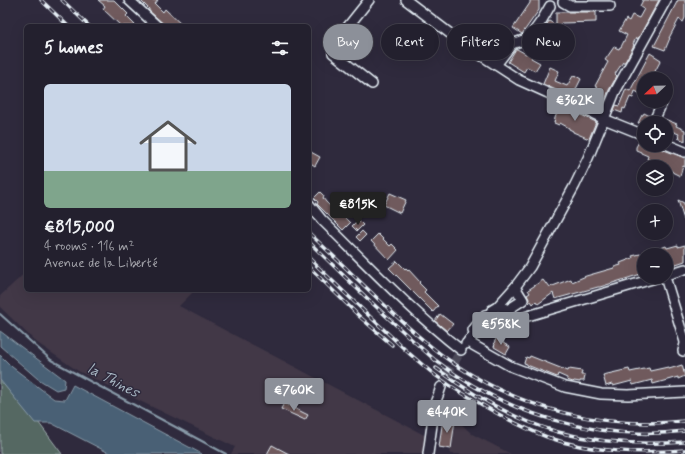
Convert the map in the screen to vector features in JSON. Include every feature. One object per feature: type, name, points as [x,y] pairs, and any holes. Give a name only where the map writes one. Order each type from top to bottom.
[{"type":"street","points":[[129,0],[154,24]]},
{"type":"street","points":[[369,0],[334,44],[333,53],[372,84]]},
{"type":"street","points":[[406,0],[465,44],[519,80],[604,119],[637,132]]},
{"type":"street","points":[[501,309],[530,267],[575,185],[616,92],[666,0]]},
{"type":"street","points":[[496,65],[512,44],[529,38],[542,20],[548,3],[557,6],[564,1],[570,6],[610,6]]},
{"type":"street","points":[[673,147],[685,152]]},
{"type":"street","points":[[311,206],[322,220],[417,313],[461,350]]},
{"type":"street","points":[[673,273],[685,269]]},
{"type":"street","points":[[461,350],[483,327],[494,323],[500,324],[505,321],[512,321],[637,284]]},
{"type":"street","points":[[668,284],[684,346]]},
{"type":"street","points":[[469,340],[468,337],[485,315],[490,314],[492,310],[501,309],[523,300],[516,287]]},
{"type":"street","points":[[501,309],[507,315],[505,321]]},
{"type":"street","points":[[490,314],[490,318],[494,323]]},
{"type":"street","points":[[461,350],[459,342],[478,324]]},
{"type":"street","points":[[469,340],[473,344],[510,366],[565,387],[601,394],[621,395],[685,392]]},
{"type":"street","points":[[428,454],[435,403],[441,388]]},
{"type":"shaded area","points":[[24,274],[24,292],[193,292],[179,306],[426,436],[424,454],[231,454],[235,447],[78,371],[36,342],[0,307],[0,296]]},
{"type":"shaded area","points":[[456,419],[472,434],[511,454],[450,454]]},
{"type":"green space","points":[[0,371],[62,454],[0,454]]},
{"type":"water","points":[[0,331],[65,380],[64,388],[56,390],[38,379],[0,346]]},
{"type":"water","points":[[0,355],[12,367],[54,399],[65,400],[73,385],[202,454],[111,454],[51,423],[35,423],[0,380]]},
{"type":"building","points":[[98,0],[114,0],[128,14],[126,16],[134,24],[119,24],[103,9],[105,6]]},
{"type":"building","points":[[140,0],[158,0],[155,4],[163,12],[165,9],[181,24],[164,24],[149,11],[149,9]]},
{"type":"building","points":[[530,0],[539,0],[539,10],[529,24],[522,24],[522,34],[514,29],[514,27],[530,3]]},
{"type":"building","points":[[643,0],[659,0],[638,39],[636,38],[625,62],[623,62],[615,74],[617,76],[609,90],[601,110],[543,84],[550,67],[559,71],[555,81],[567,86],[573,76],[576,76],[581,79],[576,89],[593,98],[598,88],[595,86],[608,62],[605,60],[614,47],[619,49],[621,47],[627,35],[619,31],[626,19],[629,21],[632,15],[639,18],[644,9],[640,6]]},
{"type":"building","points":[[678,0],[685,0],[685,18],[683,22],[679,19],[669,38],[665,50],[654,46]]},
{"type":"building","points":[[556,12],[596,12],[596,22],[556,24]]},
{"type":"building","points":[[549,21],[554,24],[547,24]]},
{"type":"building","points":[[517,49],[522,52],[522,60],[535,60],[540,63],[535,71],[527,67],[524,72],[508,62],[509,60],[514,60],[514,52]]},
{"type":"building","points":[[650,53],[661,60],[655,72],[640,72]]},
{"type":"building","points":[[637,78],[637,92],[635,91],[633,98],[630,97],[625,109],[623,108],[622,113],[614,110],[616,105],[619,106],[626,89],[630,91]]},
{"type":"building","points":[[560,105],[596,122],[589,139],[573,132],[560,123],[559,125],[554,123]]},
{"type":"building","points":[[644,113],[650,116],[642,116]]},
{"type":"building","points":[[673,122],[677,124],[676,126],[685,130],[685,141],[678,138],[679,134],[673,132]]},
{"type":"building","points":[[311,152],[320,157],[315,166],[311,163]]},
{"type":"building","points":[[669,152],[685,158],[685,167],[683,166],[680,176],[673,172],[673,160],[650,160],[647,159],[648,156],[641,153]]},
{"type":"building","points":[[320,192],[324,196],[323,198],[326,202],[333,209],[335,208],[350,223],[343,230],[317,204],[318,202],[314,198]]},
{"type":"building","points":[[390,193],[406,200],[400,213],[384,205]]},
{"type":"building","points":[[678,200],[684,203],[685,220],[684,220]]},
{"type":"building","points":[[358,220],[363,225],[357,231],[352,226]]},
{"type":"building","points":[[362,231],[366,235],[360,241],[356,237]]},
{"type":"building","points":[[378,234],[390,246],[392,244],[398,250],[389,260],[371,241]]},
{"type":"building","points":[[685,245],[685,261],[673,265],[673,248],[667,248]]},
{"type":"building","points":[[637,255],[637,275],[555,299],[553,293],[538,304],[536,301],[533,304],[531,301],[529,303],[527,295],[530,293],[528,290],[543,280],[550,287],[571,279],[572,282],[621,265],[620,263],[633,258],[632,256]]},
{"type":"building","points":[[397,261],[405,269],[408,269],[420,282],[419,283],[426,290],[424,292],[438,306],[433,312],[389,268]]},
{"type":"building","points":[[440,314],[453,324],[447,331],[435,321]]},
{"type":"building","points":[[497,337],[510,347],[506,354],[494,347]]},
{"type":"building","points":[[530,356],[568,371],[569,369],[582,371],[581,375],[585,375],[584,381],[573,382],[558,374],[557,377],[527,365],[524,363],[526,357],[529,358]]},
{"type":"building","points":[[682,365],[685,376],[678,379],[678,377],[653,384],[652,380],[633,385],[632,381],[613,386],[612,384],[606,386],[603,375],[629,369],[630,372],[649,368],[650,371],[668,367],[669,369]]},
{"type":"building","points":[[284,403],[308,415],[305,420],[281,409]]},
{"type":"building","points":[[443,418],[455,420],[451,449],[439,447]]},
{"type":"building","points":[[272,445],[289,454],[267,454]]},
{"type":"waterway","name":"la Thines","points":[[0,314],[51,360],[226,454]]},
{"type":"tunnel","points":[[441,387],[461,350]]},
{"type":"railway","points":[[41,0],[66,24]]},
{"type":"railway","points":[[62,0],[87,24]]},
{"type":"railway","points":[[311,235],[399,319],[429,345],[453,363],[506,393],[563,413],[593,419],[654,423],[685,421]]},
{"type":"railway","points":[[311,244],[435,360],[462,379],[491,395],[522,409],[553,420],[586,428],[619,432],[652,433],[685,431]]},
{"type":"railway","points":[[311,260],[405,350],[430,371],[458,390],[512,422],[547,437],[563,442],[598,449],[633,452],[685,450]]},
{"type":"railway","points":[[311,269],[360,317],[392,345]]},
{"type":"railway","points":[[436,368],[479,397],[494,405],[526,421],[558,432],[605,441],[637,443],[685,442]]}]
